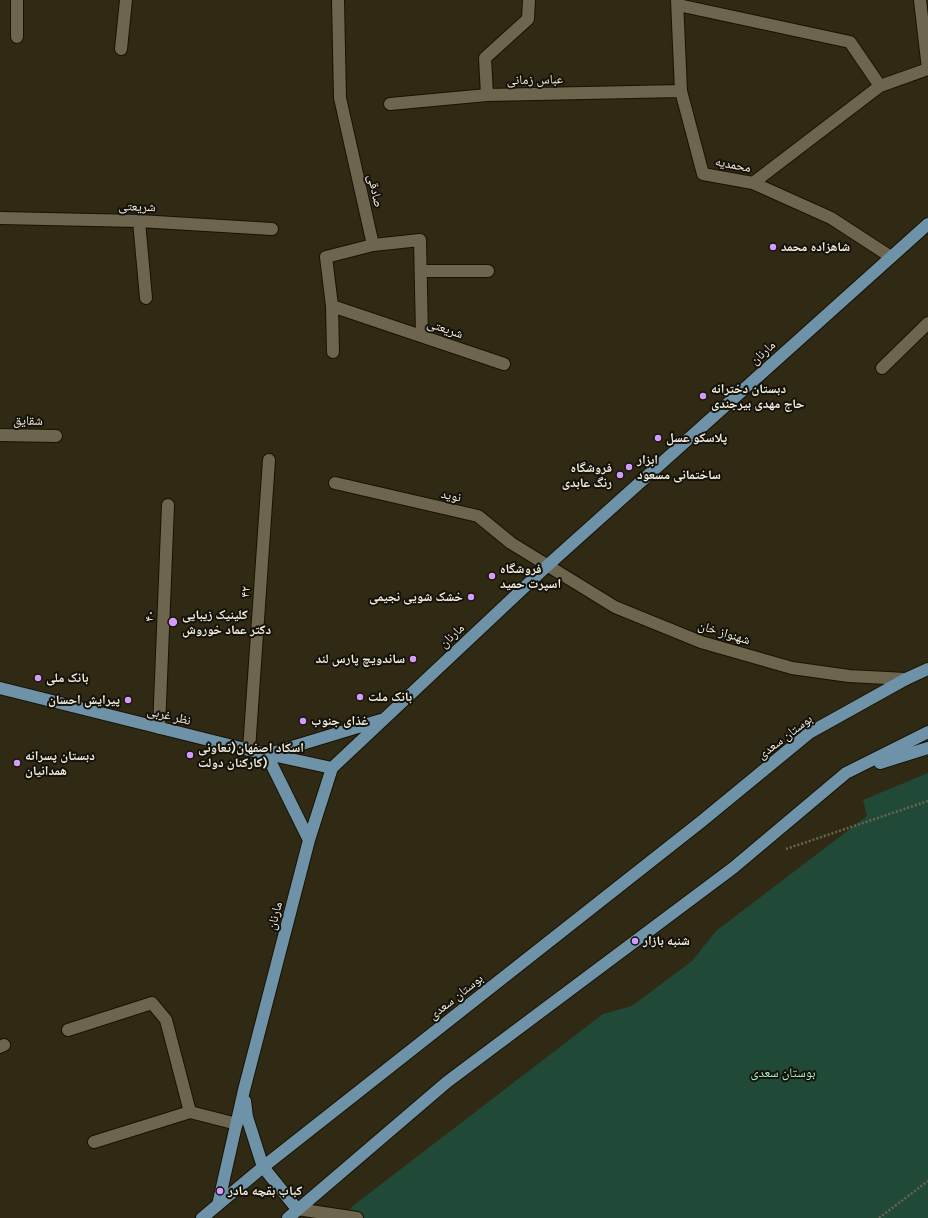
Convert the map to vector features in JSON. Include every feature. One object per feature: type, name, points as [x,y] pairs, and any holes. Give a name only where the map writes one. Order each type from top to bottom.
[{"type":"main road","name":"مارنان","points":[[218,1205],[244,1090],[309,840],[332,768],[548,565],[928,224]]},
{"type":"main road","name":"بوستان سعدی","points":[[202,1218],[263,1167],[702,821],[810,733],[906,679],[928,669]]},
{"type":"main road","name":"نظر غربی","points":[[0,688],[267,755],[332,768]]},
{"type":"main road","points":[[309,840],[267,755],[384,719]]},
{"type":"main road","points":[[288,1218],[447,1082],[733,868],[846,774],[928,732]]},
{"type":"main road","points":[[846,774],[928,748]]},
{"type":"main road","points":[[244,1090],[247,1117],[263,1167],[297,1209]]},
{"type":"street","points":[[16,37],[17,0]]},
{"type":"street","points":[[121,49],[126,0]]},
{"type":"street","name":"صادقی","points":[[338,0],[340,98],[373,245]]},
{"type":"street","points":[[487,95],[485,58],[528,19],[529,0]]},
{"type":"street","points":[[753,183],[880,86],[928,69],[920,0]]},
{"type":"street","points":[[678,3],[850,42],[880,86]]},
{"type":"street","name":"محمدیه","points":[[678,3],[681,91],[703,174],[753,183],[832,218],[891,257]]},
{"type":"street","name":"عباس زمانی","points":[[390,104],[487,95],[681,91]]},
{"type":"street","name":"شریعتی","points":[[0,218],[138,221],[272,229]]},
{"type":"street","points":[[138,221],[146,298]]},
{"type":"street","points":[[333,352],[332,306],[326,257],[373,245],[420,240],[422,336]]},
{"type":"street","points":[[421,271],[488,271]]},
{"type":"street","name":"شریعتی","points":[[332,306],[504,364]]},
{"type":"street","points":[[882,368],[928,323]]},
{"type":"street","name":"شقایق","points":[[0,435],[56,436]]},
{"type":"street","name":"۴۲","points":[[249,750],[269,460]]},
{"type":"street","name":"نوید","points":[[336,483],[478,516],[511,543],[548,565]]},
{"type":"street","name":"۴۰","points":[[159,728],[168,506]]},
{"type":"street","name":"شهنواز خان","points":[[548,565],[615,607],[701,642],[792,668],[849,676],[906,679]]},
{"type":"street","points":[[68,1030],[152,1003],[166,1020],[190,1112]]},
{"type":"street","points":[[94,1142],[190,1112],[237,1124]]},
{"type":"street","points":[[297,1209],[357,1218]]},
{"type":"path","points":[[785,850],[928,801]]},
{"type":"path","points":[[879,1218],[928,1181]]},
{"type":"green space","name":"بوستان سعدی","points":[[928,773],[928,1218],[341,1218],[354,1205],[603,1014],[632,1006],[692,961],[716,931],[867,816],[863,800]]},
{"type":"place","name":"شاهزاده محمد","points":[[773,247]]},
{"type":"place","name":"دبستان دخترانه حاج مهدی بیرجندی","points":[[703,396]]},
{"type":"place","name":"پلاسکو عسل","points":[[658,438]]},
{"type":"place","name":"ابزار ساختمانی مسعود","points":[[629,467]]},
{"type":"place","name":"فروشگاه رنگ عابدی","points":[[620,475]]},
{"type":"place","name":"فروشگاه اسپرت حمید","points":[[492,576]]},
{"type":"place","name":"خشک شویی نجیمی","points":[[471,597]]},
{"type":"place","name":"کلینیک زیبایی دکتر عماد خوروش","points":[[173,622]]},
{"type":"place","name":"ساندویچ پارس لند","points":[[413,659]]},
{"type":"place","name":"بانک ملی","points":[[38,678]]},
{"type":"place","name":"بانک ملت","points":[[360,697]]},
{"type":"place","name":"پیرایش احسان","points":[[128,700]]},
{"type":"place","name":"غذای جنوب","points":[[303,721]]},
{"type":"place","name":"اسکاد اصفهان(تعاونی کارکنان دولت)","points":[[190,755]]},
{"type":"place","name":"دبستان پسرانه همدانیان","points":[[17,763]]},
{"type":"place","name":"شنبه بازار","points":[[635,941]]},
{"type":"place","name":"کباب بقچه مادر","points":[[220,1191]]}]
